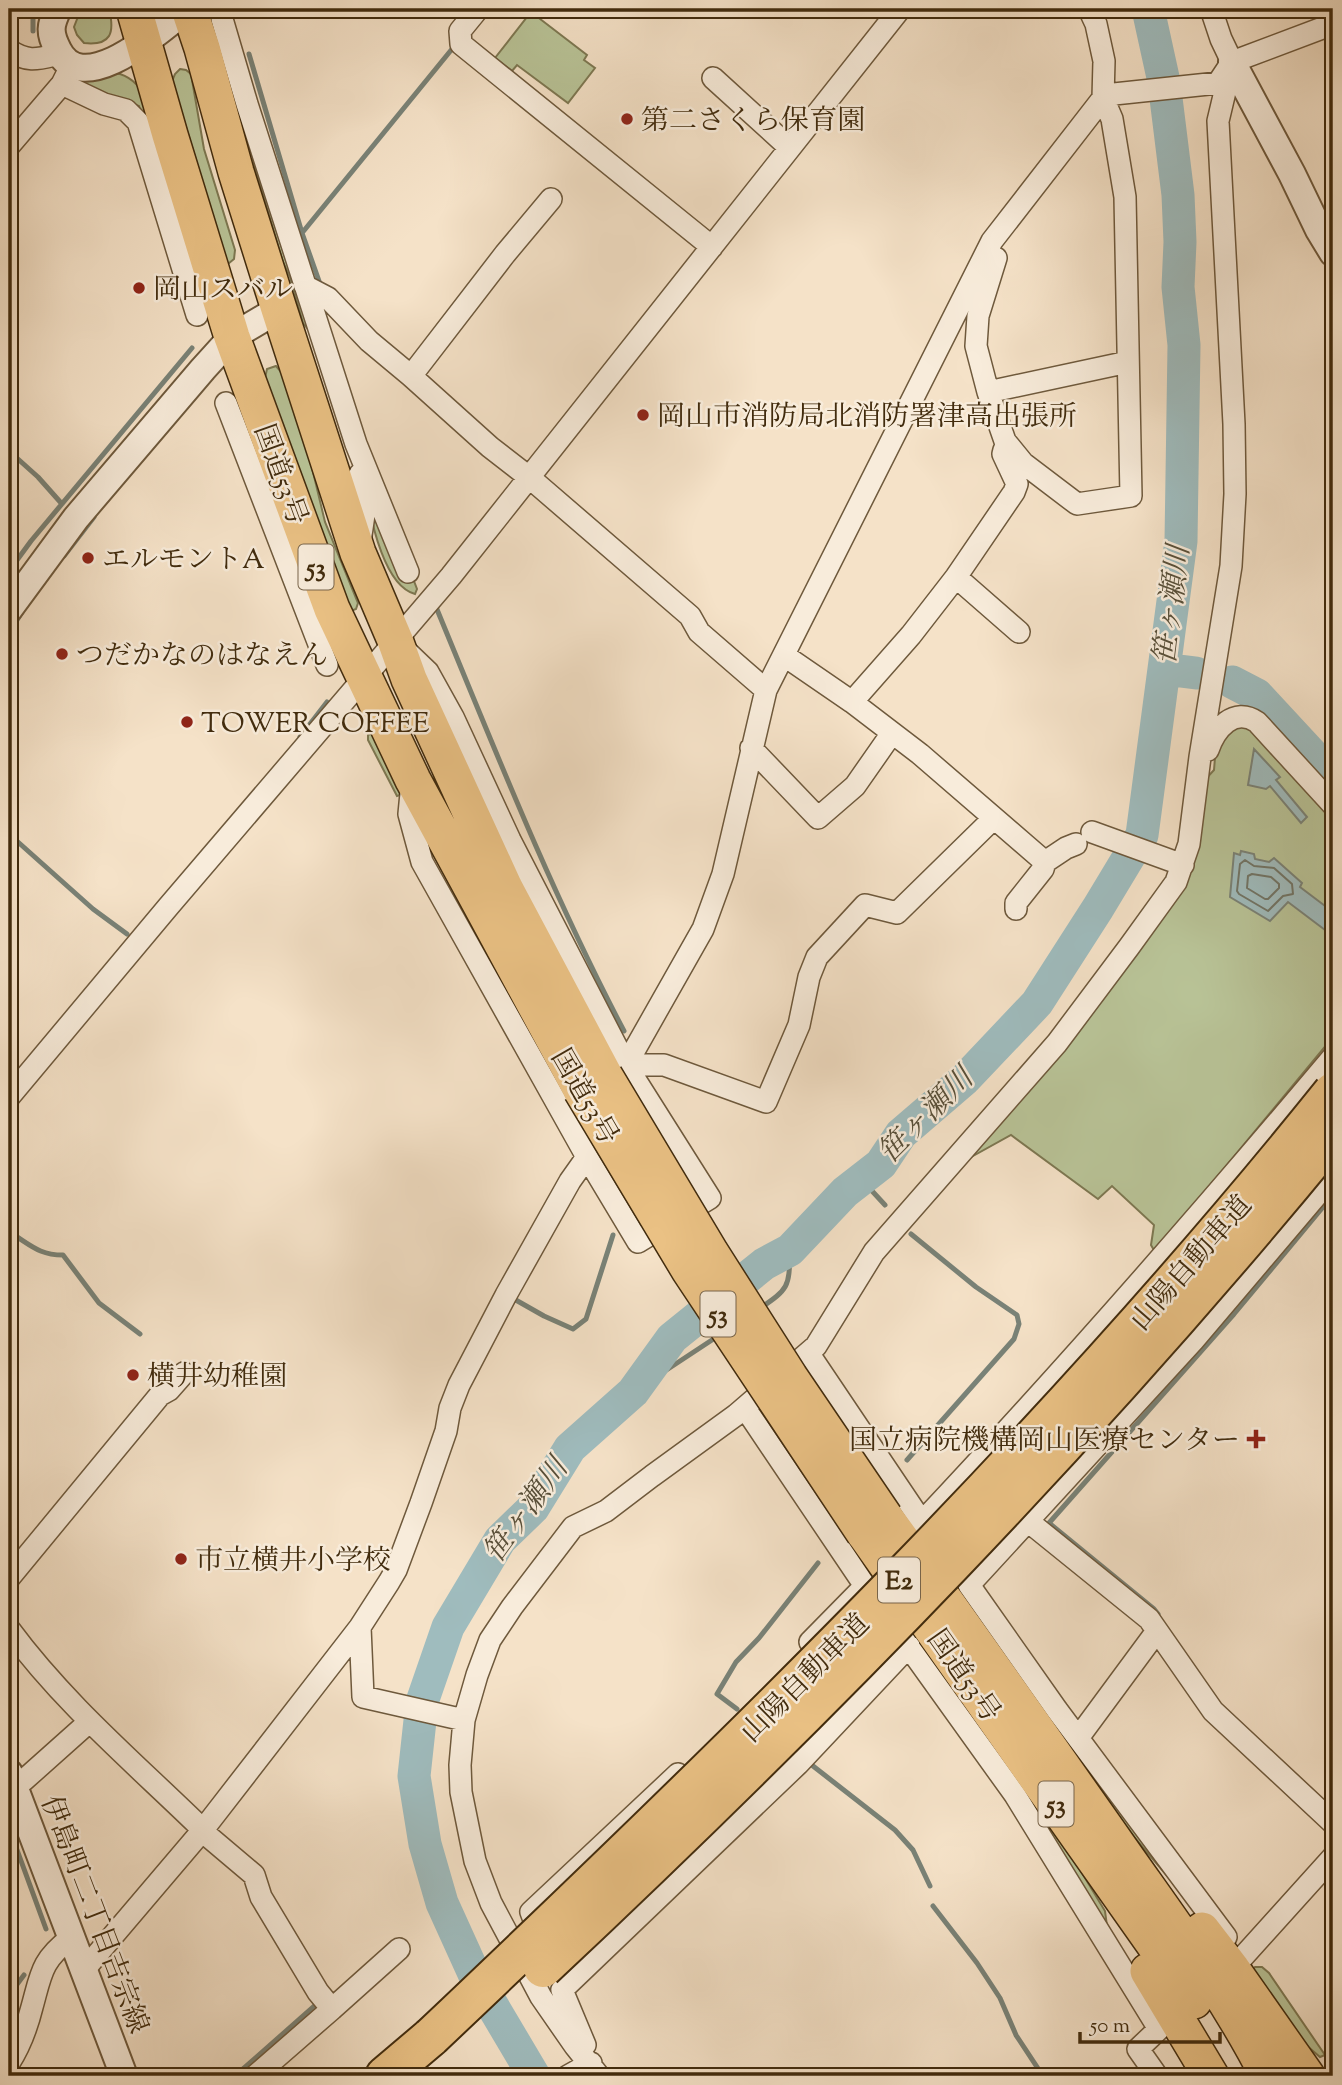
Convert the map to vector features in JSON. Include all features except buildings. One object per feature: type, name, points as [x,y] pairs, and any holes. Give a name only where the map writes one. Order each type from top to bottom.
[{"type":"highway","name":"国道53号","points":[[134,9],[232,337],[332,609],[413,780],[475,897],[604,1077]]},
{"type":"highway","name":"国道53号","points":[[188,9],[202,48],[236,172],[358,553],[415,692],[505,888],[604,1077],[689,1270],[875,1525],[1245,2076]]},
{"type":"highway","name":"山陽自動車道","points":[[434,2058],[692,1787],[866,1615],[988,1488],[1195,1256],[1333,1092]]},
{"type":"highway","name":"山陽自動車道","points":[[385,2076],[434,2058],[703,1817],[979,1537],[1217,1275],[1333,1135]]},
{"type":"highway","name":"国道53号","points":[[875,1525],[974,1639],[1191,1951],[1249,2040],[1268,2076]]},
{"type":"highway","name":"53","points":[[1080,1791],[1149,1863],[1237,1963],[1307,2076]]},
{"type":"highway","name":"53","points":[[1109,1877],[1111,1909],[1211,2076]]},
{"type":"highway","points":[[1249,2040],[1277,2076]]},
{"type":"street","points":[[58,9],[51,23],[53,40],[65,67],[104,104],[126,110],[138,121],[197,315]]},
{"type":"street","points":[[9,50],[18,57],[65,67],[88,68],[108,64],[143,43],[188,9]]},
{"type":"street","points":[[478,9],[460,31],[461,44],[712,247]]},
{"type":"street","points":[[9,1097],[428,604],[900,9]]},
{"type":"street","points":[[1002,229],[1002,245],[978,316],[976,346],[1005,440],[1023,463],[1077,504],[1131,496],[1125,197],[1104,61],[1096,24],[1089,9]]},
{"type":"street","points":[[587,2072],[575,2046],[541,1997],[491,1903],[475,1861],[461,1793],[458,1719],[490,1640],[540,1567],[573,1527],[606,1511],[745,1409],[809,1354],[874,1252],[1057,1043],[1167,896],[1189,844],[1200,757],[1231,566],[1235,494],[1234,424],[1218,121],[1225,73],[1221,39],[1210,9]]},
{"type":"street","points":[[222,19],[356,444],[408,572]]},
{"type":"street","points":[[604,1077],[704,929],[723,874],[766,690],[992,241],[1109,96],[1225,73],[1333,24]]},
{"type":"street","points":[[202,48],[247,104]]},
{"type":"street","points":[[9,146],[65,67]]},
{"type":"street","points":[[1225,73],[1292,174],[1318,230],[1333,253]]},
{"type":"street","points":[[713,78],[790,148]]},
{"type":"street","points":[[236,172],[247,104]]},
{"type":"street","points":[[170,135],[162,204],[206,254]]},
{"type":"street","points":[[411,376],[551,199]]},
{"type":"street","points":[[304,286],[327,298],[369,341],[490,447],[690,615],[699,632],[766,690]]},
{"type":"street","points":[[9,609],[76,518],[178,396],[232,337],[279,309]]},
{"type":"street","points":[[988,392],[1128,362]]},
{"type":"street","points":[[226,403],[327,665]]},
{"type":"street","points":[[852,702],[911,635],[956,577],[1014,492],[1017,484],[1003,454],[1005,440]]},
{"type":"street","points":[[356,444],[365,508],[358,553]]},
{"type":"street","points":[[273,526],[288,490]]},
{"type":"street","points":[[288,564],[332,609]]},
{"type":"street","points":[[956,577],[1019,632]]},
{"type":"street","points":[[785,656],[852,702],[920,754],[1045,862]]},
{"type":"street","points":[[1200,757],[1207,756],[1212,738],[1220,727],[1229,720],[1250,717],[1281,747],[1333,806]]},
{"type":"street","points":[[751,748],[818,818],[855,786],[892,733]]},
{"type":"street","points":[[413,780],[409,814],[422,862],[587,1157],[638,1242],[710,1198],[604,1077]]},
{"type":"street","points":[[604,1077],[664,1065],[766,1102],[799,1025],[809,976],[817,957],[865,905],[897,913],[994,818]]},
{"type":"street","points":[[1016,909],[1016,903],[1043,869],[1045,862],[1084,838],[1180,863]]},
{"type":"street","points":[[422,862],[475,897]]},
{"type":"street","points":[[922,1522],[1072,1361],[1333,1057]]},
{"type":"street","points":[[83,1971],[202,1830],[360,1627],[396,1570],[446,1431],[450,1408],[459,1385],[518,1272],[570,1181],[587,1157]]},
{"type":"street","points":[[969,1585],[1193,1341],[1333,1176]]},
{"type":"street","points":[[809,1354],[922,1522],[1237,1963],[1333,1857]]},
{"type":"street","points":[[9,1578],[160,1395],[169,1391],[184,1373]]},
{"type":"street","points":[[745,1409],[864,1586],[1015,1795],[1159,2029],[1138,2049],[1157,2076]]},
{"type":"street","points":[[827,1530],[891,1475]]},
{"type":"street","points":[[1029,1522],[1149,1619],[1213,1711],[1333,1823]]},
{"type":"street","points":[[587,2072],[582,2036],[531,1912],[735,1720],[864,1586]]},
{"type":"street","points":[[360,1627],[363,1697],[458,1719]]},
{"type":"street","points":[[9,1629],[89,1722],[202,1830],[254,1875],[261,1897],[326,2002]]},
{"type":"street","points":[[1078,1738],[1157,1631]]},
{"type":"street","points":[[562,1990],[798,1764],[909,1646]]},
{"type":"street","points":[[11,1779],[24,1780],[89,1722]]},
{"type":"street","name":"伊島町二丁目吉宗線","points":[[11,1779],[124,2076]]},
{"type":"street","points":[[9,2063],[17,2050],[32,2008],[38,1978],[49,1958],[71,1938]]},
{"type":"street","points":[[267,2073],[326,2002],[399,1949]]},
{"type":"green space","points":[[81,9],[109,9],[111,31],[105,40],[84,43],[77,35],[74,27]]},
{"type":"green space","points":[[531,12],[587,55],[584,60],[595,68],[568,103],[517,65],[512,71],[495,58]]},
{"type":"green space","points":[[180,69],[191,74],[204,149],[235,250],[234,259],[228,264],[221,262],[196,160],[172,81]]},
{"type":"green space","points":[[81,73],[120,74],[132,80],[140,89],[150,112],[156,165],[139,106],[109,96],[76,79]]},
{"type":"green space","points":[[249,133],[311,333],[303,323],[283,262],[254,165]]},
{"type":"green space","points":[[276,366],[282,373],[307,447],[325,522],[358,603],[356,609],[351,611],[265,378],[267,369]]},
{"type":"green space","points":[[368,496],[412,576],[417,589],[415,594],[404,589],[388,567],[376,537]]},
{"type":"green space","points":[[1249,722],[1333,812],[1333,1037],[1155,1252],[1151,1245],[1154,1225],[1112,1186],[1098,1199],[1011,1135],[955,1166],[1177,891],[1202,783],[1214,770],[1216,745],[1224,731]]},
{"type":"green space","points":[[372,733],[403,794],[397,796],[368,740],[368,735]]},
{"type":"green space","points":[[1094,1774],[1169,1878],[1092,1788]]},
{"type":"green space","points":[[1036,1797],[1105,1911],[1107,1926],[1029,1801]]},
{"type":"green space","points":[[1255,1967],[1262,1967],[1269,1973],[1325,2055],[1320,2057],[1292,2033],[1250,1972]]},
{"type":"water","points":[[1254,749],[1280,777],[1276,780],[1307,817],[1301,823],[1270,786],[1266,789],[1248,785]]},
{"type":"water","points":[[1241,851],[1254,854],[1255,859],[1269,862],[1274,858],[1302,883],[1300,887],[1333,912],[1333,936],[1288,902],[1270,921],[1230,897],[1234,853],[1240,855]]},
{"type":"waterway","points":[[18,9],[17,11],[33,17],[33,31]]},
{"type":"waterway","name":"笹ヶ瀬川","points":[[534,2076],[476,1978],[442,1903],[425,1844],[414,1776],[422,1702],[448,1627],[500,1540],[533,1508],[570,1448],[633,1392],[672,1338],[764,1264],[790,1250],[845,1192],[881,1164],[901,1134],[965,1079],[1037,1003],[1142,835],[1181,541],[1184,345],[1178,287],[1178,195],[1164,82],[1148,9]]},
{"type":"waterway","points":[[302,233],[452,49]]},
{"type":"waterway","points":[[249,54],[302,233],[319,281]]},
{"type":"waterway","points":[[9,571],[192,348]]},
{"type":"waterway","points":[[9,451],[38,477],[62,504]]},
{"type":"waterway","points":[[64,556],[94,517]]},
{"type":"waterway","points":[[436,607],[548,874],[624,1031]]},
{"type":"waterway","points":[[9,633],[22,612]]},
{"type":"waterway","points":[[1164,669],[1196,673]]},
{"type":"waterway","points":[[1232,682],[1257,695],[1333,777]]},
{"type":"waterway","points":[[300,737],[327,702]]},
{"type":"waterway","points":[[9,834],[93,909],[127,934]]},
{"type":"waterway","points":[[861,1179],[885,1205]]},
{"type":"waterway","points":[[1158,1614],[1049,1523],[1234,1314],[1333,1195]]},
{"type":"waterway","points":[[9,1232],[40,1251],[63,1255],[99,1303],[140,1334]]},
{"type":"waterway","points":[[907,1460],[1014,1339],[1019,1324],[1017,1315],[976,1287],[911,1234]]},
{"type":"waterway","points":[[513,1302],[514,1299],[573,1329],[586,1319],[613,1235]]},
{"type":"waterway","points":[[759,1309],[786,1286],[790,1250]]},
{"type":"waterway","points":[[633,1392],[718,1336]]},
{"type":"waterway","points":[[737,1709],[717,1694],[736,1662],[759,1638],[818,1563]]},
{"type":"waterway","points":[[813,1766],[895,1830],[913,1850],[930,1886]]},
{"type":"waterway","points":[[9,1828],[46,1929]]},
{"type":"waterway","points":[[933,1906],[1000,1998],[1016,2035],[1043,2076]]},
{"type":"waterway","points":[[9,1995],[24,1975]]},
{"type":"waterway","points":[[235,2076],[319,2002]]},
{"type":"waterway","points":[[12,2076],[19,2064]]},
{"type":"place","name":"第二さくら保育園","points":[[627,119]]},
{"type":"place","name":"岡山スバル","points":[[139,288]]},
{"type":"place","name":"岡山市消防局北消防署津高出張所","points":[[643,415]]},
{"type":"place","name":"エルモントA","points":[[88,558]]},
{"type":"place","name":"つだかなのはなえん","points":[[62,654]]},
{"type":"place","name":"TOWER COFFEE","points":[[187,722]]},
{"type":"place","name":"横井幼稚園","points":[[133,1375]]},
{"type":"place","name":"国立病院機構岡山医療センター","points":[[1256,1439]]},
{"type":"place","name":"市立横井小学校","points":[[181,1559]]}]
